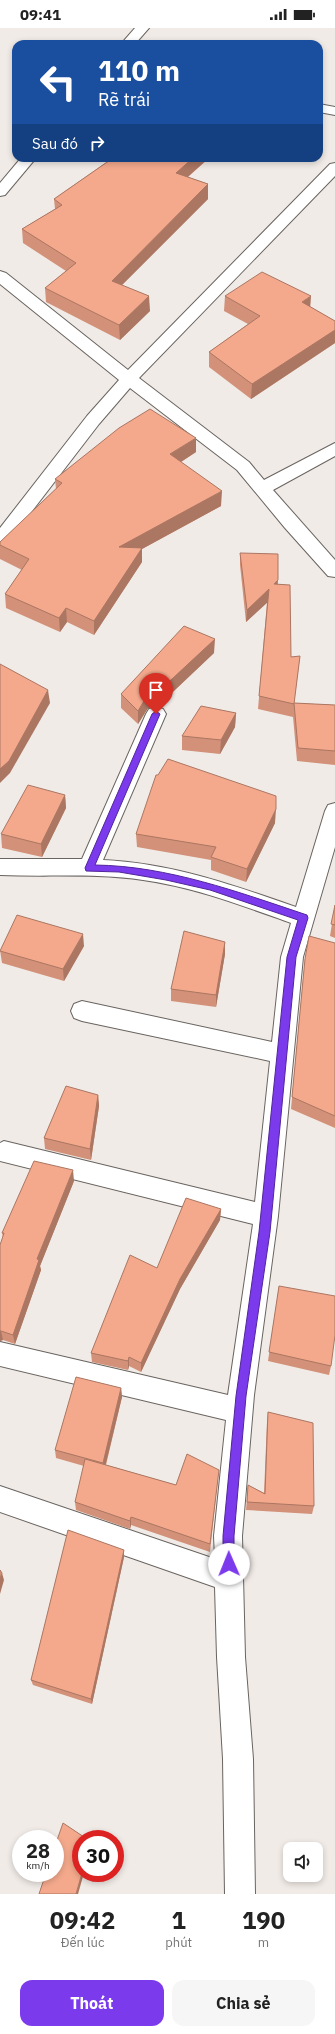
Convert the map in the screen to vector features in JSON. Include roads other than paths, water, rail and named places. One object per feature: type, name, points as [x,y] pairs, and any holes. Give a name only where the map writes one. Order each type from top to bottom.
[{"type":"street","points":[[132,40],[142,28]]},
{"type":"street","points":[[323,109],[335,111]]},
{"type":"street","points":[[0,192],[26,162]]},
{"type":"street","points":[[0,541],[93,420],[129,379],[335,167]]},
{"type":"street","points":[[0,276],[129,379],[243,466],[291,524],[335,571]]},
{"type":"street","points":[[262,488],[335,449]]},
{"type":"street","points":[[89,868],[156,714]]},
{"type":"street","points":[[240,1894],[238,1758],[231,1657],[228,1536],[240,1411],[266,1216],[292,957],[335,811]]},
{"type":"street","points":[[0,867],[119,869],[166,876],[210,887],[303,918]]},
{"type":"street","points":[[82,1011],[282,1054]]},
{"type":"street","points":[[4,1152],[266,1216]]},
{"type":"street","points":[[0,1354],[240,1411]]},
{"type":"street","points":[[0,1499],[229,1578]]}]
